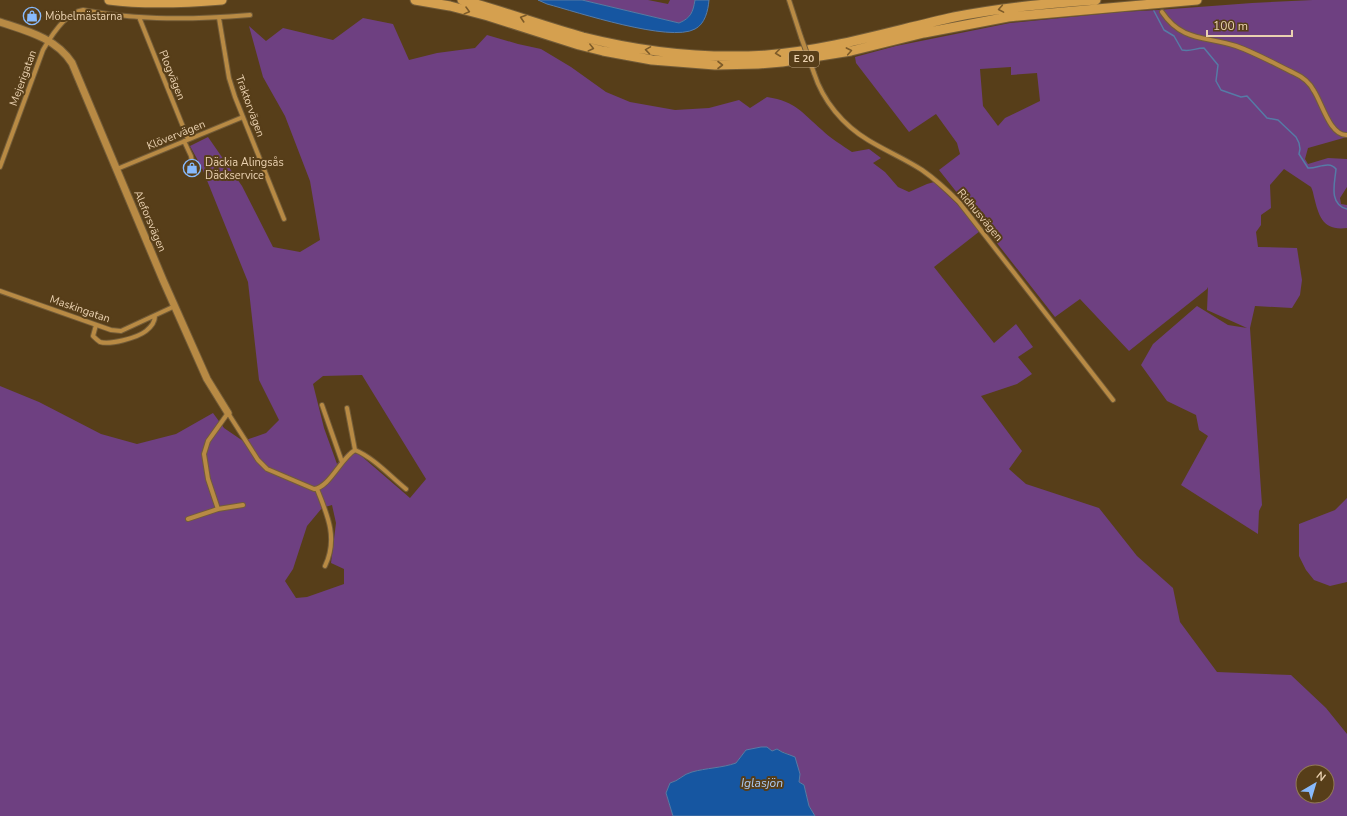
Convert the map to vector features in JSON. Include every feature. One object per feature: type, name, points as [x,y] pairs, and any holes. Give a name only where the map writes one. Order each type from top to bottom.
[{"type":"highway","points":[[109,0],[154,3],[222,0]]},
{"type":"highway","name":"E 20","points":[[415,0],[450,6],[488,16],[579,45],[603,51],[652,60],[715,65],[782,62],[851,51],[924,33],[1008,17],[1197,0]]},
{"type":"highway","name":"E 20","points":[[462,0],[608,43],[656,51],[714,56],[767,55],[840,45],[955,17],[1009,8],[1096,0]]},
{"type":"street","name":"Ridhusvägen","points":[[790,0],[814,73],[824,96],[833,110],[843,121],[867,140],[921,170],[940,184],[959,202],[1113,400]]},
{"type":"street","name":"Mejerigatan","points":[[0,167],[43,50],[72,14],[83,10],[139,17]]},
{"type":"street","points":[[1162,12],[1169,22],[1186,34],[1236,46],[1299,76],[1308,83],[1314,91],[1331,126],[1344,136],[1347,135]]},
{"type":"street","points":[[139,17],[218,18],[250,15]]},
{"type":"street","name":"Plogvägen","points":[[139,17],[186,140],[193,166]]},
{"type":"street","name":"Traktorvägen","points":[[218,18],[229,78],[284,219]]},
{"type":"street","name":"Aleforsvägen","points":[[0,22],[49,41],[66,53],[72,63],[207,379],[258,460],[267,469],[308,488],[317,489]]},
{"type":"street","name":"Klövervägen","points":[[117,169],[243,117]]},
{"type":"street","name":"Maskingatan","points":[[0,291],[111,330],[121,331],[175,306]]},
{"type":"street","points":[[96,325],[92,336],[101,342],[114,342],[132,338],[145,332],[155,321],[155,316]]},
{"type":"street","points":[[322,406],[342,462]]},
{"type":"street","points":[[347,408],[355,450],[381,468],[406,489]]},
{"type":"street","points":[[218,509],[208,479],[204,454],[208,441],[228,413]]},
{"type":"street","points":[[325,566],[331,549],[331,530],[317,489],[329,480],[347,456],[355,450]]},
{"type":"street","points":[[188,519],[218,509],[243,505]]},
{"type":"shaded area","points":[[582,0],[648,0],[668,4],[670,0],[695,0],[689,17],[679,23]]},
{"type":"shaded area","points":[[1347,0],[1347,137],[1308,148],[1305,159],[1308,164],[1328,158],[1347,159],[1347,187],[1340,198],[1341,204],[1347,205],[1347,228],[1332,227],[1327,225],[1320,216],[1311,187],[1284,169],[1270,185],[1271,208],[1261,215],[1261,225],[1256,232],[1258,247],[1297,248],[1302,280],[1300,295],[1292,308],[1255,306],[1250,328],[1262,505],[1259,511],[1258,534],[1181,485],[1208,436],[1199,430],[1196,415],[1167,401],[1141,365],[1153,344],[1197,306],[1228,325],[1247,328],[1207,310],[1208,287],[1129,351],[1080,299],[1055,317],[939,170],[960,154],[957,143],[936,114],[909,132],[856,63],[855,57],[896,46],[1010,23],[1121,12],[1252,3]],"holes":[[[1011,67],[1011,75],[1037,73],[1040,101],[1005,118],[998,126],[983,106],[980,69]]]},
{"type":"shaded area","points":[[363,18],[393,24],[409,60],[437,53],[475,48],[487,35],[541,49],[571,67],[606,92],[630,102],[675,110],[709,108],[739,100],[750,108],[767,97],[777,99],[798,109],[829,136],[852,152],[869,149],[881,158],[873,163],[885,172],[898,187],[909,192],[934,182],[957,204],[980,231],[934,267],[994,343],[1016,324],[1033,347],[1018,357],[1032,374],[1017,384],[981,396],[1022,451],[1009,469],[1026,484],[1099,508],[1137,556],[1173,588],[1180,622],[1217,672],[1291,675],[1326,708],[1347,734],[1347,816],[815,816],[809,806],[804,785],[799,782],[797,766],[793,758],[777,749],[772,751],[746,750],[736,763],[692,772],[670,783],[666,793],[673,816],[0,816],[0,386],[39,402],[101,434],[137,444],[176,434],[213,413],[224,428],[243,441],[266,433],[279,420],[259,380],[248,282],[202,168],[190,146],[208,137],[242,186],[273,247],[300,252],[320,240],[310,181],[285,116],[263,77],[249,26],[266,41],[283,28],[333,40]],"holes":[[[362,375],[426,479],[410,498],[359,454],[348,452],[337,464],[324,428],[313,384],[323,376]],[[332,505],[336,523],[331,563],[344,569],[344,584],[307,597],[296,598],[285,581],[293,569],[307,526],[322,508]]]},
{"type":"shaded area","points":[[1347,498],[1347,582],[1330,586],[1314,580],[1306,570],[1299,556],[1299,524],[1335,510]]},
{"type":"water","points":[[538,0],[582,0],[679,23],[689,17],[695,0],[709,0],[704,21],[698,27],[683,32],[666,32],[623,25],[547,4]]},
{"type":"water","name":"Iglasjön","points":[[767,747],[772,751],[777,749],[795,757],[800,774],[799,782],[804,785],[809,806],[815,816],[673,816],[666,793],[670,783],[692,772],[736,763],[746,750]]},
{"type":"waterway","points":[[1154,11],[1164,30],[1174,36],[1182,50],[1188,51],[1204,48],[1218,65],[1216,81],[1221,90],[1241,97],[1247,96],[1267,118],[1278,120],[1296,137],[1299,143],[1299,154],[1308,168],[1330,165],[1336,169],[1334,186],[1335,198],[1341,206],[1347,209]]},
{"type":"place","name":"Möbelmästarna","points":[[32,16]]},
{"type":"place","name":"Däckia Alingsås Däckservice","points":[[192,168]]}]
